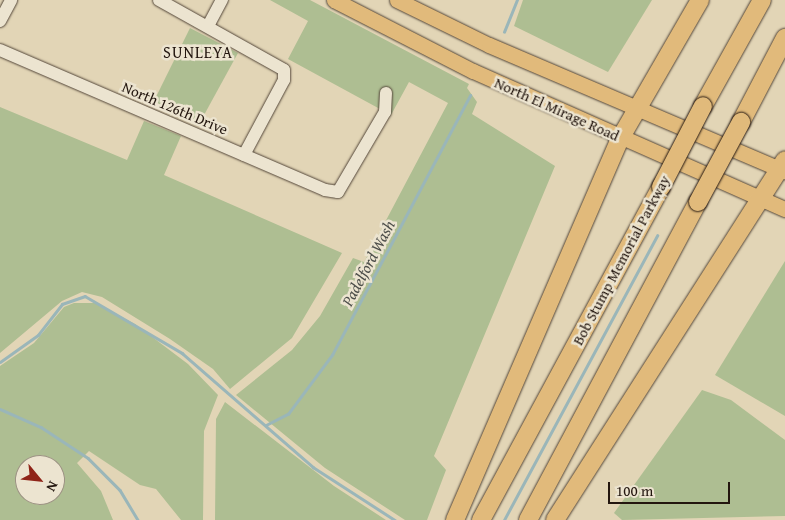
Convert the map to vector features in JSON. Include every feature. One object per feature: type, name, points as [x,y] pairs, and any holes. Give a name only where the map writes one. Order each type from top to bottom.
[{"type":"highway","points":[[455,520],[621,137],[700,0]]},
{"type":"highway","name":"Bob Stump Memorial Parkway","points":[[481,520],[703,106],[762,0]]},
{"type":"highway","points":[[528,520],[785,38]]},
{"type":"highway","points":[[555,520],[784,167]]},
{"type":"main road","name":"North El Mirage Road","points":[[334,0],[461,65],[621,137],[764,198],[785,209]]},
{"type":"main road","name":"North El Mirage Road","points":[[397,0],[636,109],[784,167]]},
{"type":"street","points":[[0,22],[12,0]]},
{"type":"street","points":[[159,0],[284,70],[284,80],[244,156]]},
{"type":"street","points":[[208,26],[222,0]]},
{"type":"street","name":"North 126th Drive","points":[[0,50],[244,156],[338,192],[385,112],[386,93]]},
{"type":"green space","points":[[270,0],[310,0],[469,84],[467,88],[477,102],[472,114],[555,166],[434,456],[446,470],[427,520],[405,520],[325,468],[236,395],[292,350],[320,316],[353,258],[364,262],[448,103],[409,82],[391,115],[288,59],[308,21]]},
{"type":"green space","points":[[523,0],[652,0],[608,72],[514,26]]},
{"type":"green space","points":[[190,28],[238,53],[198,126],[154,101]]},
{"type":"green space","points":[[0,107],[127,160],[144,121],[181,136],[164,175],[342,253],[292,338],[230,389],[213,369],[170,339],[102,297],[82,292],[62,301],[0,353]]},
{"type":"green space","points":[[785,261],[785,416],[715,375]]},
{"type":"green space","points":[[74,303],[95,303],[135,324],[188,364],[218,395],[204,431],[203,520],[181,520],[156,489],[140,485],[89,451],[77,463],[101,491],[113,520],[0,520],[0,366],[34,343],[64,307]]},
{"type":"green space","points":[[702,390],[731,400],[785,440],[785,516],[622,520],[614,513]]},
{"type":"green space","points":[[225,402],[334,486],[386,520],[215,520],[216,419]]},
{"type":"waterway","name":"Padelford Wash","points":[[504,32],[517,0]]},
{"type":"waterway","name":"Padelford Wash","points":[[266,425],[288,414],[332,355],[470,95]]},
{"type":"waterway","points":[[504,520],[657,236]]},
{"type":"waterway","points":[[0,362],[38,335],[62,304],[85,296],[182,353],[313,467],[395,520]]},
{"type":"waterway","points":[[0,409],[41,427],[88,458],[120,490],[138,520]]},
{"type":"district","name":"SUNLEYA","points":[[198,52]]}]
